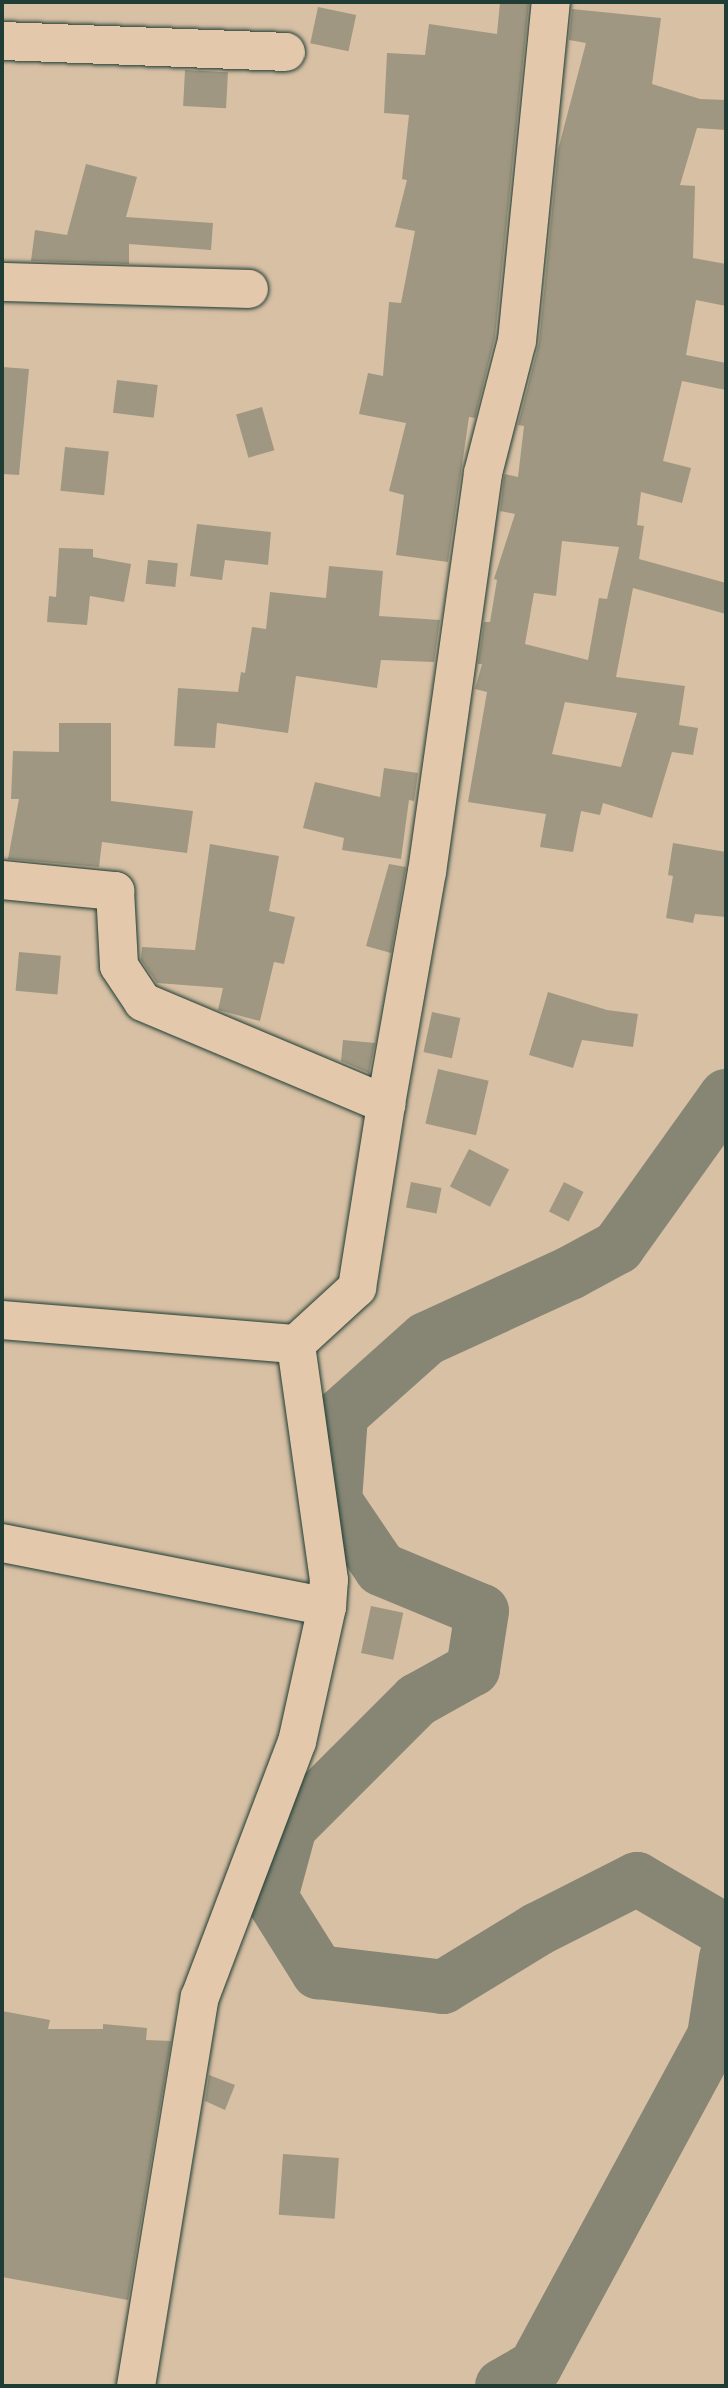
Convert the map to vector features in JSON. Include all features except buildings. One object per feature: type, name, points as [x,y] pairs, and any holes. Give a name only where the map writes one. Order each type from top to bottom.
[{"type":"street","points":[[2,1320],[296,1344],[357,1288],[427,872],[483,472],[517,341],[551,2]]},
{"type":"street","points":[[2,41],[286,52]]},
{"type":"street","points":[[2,282],[249,289]]},
{"type":"street","points":[[2,880],[115,891],[119,966],[143,1002],[386,1104]]},
{"type":"street","points":[[136,2386],[200,1997],[297,1742],[327,1607],[329,1580],[296,1344]]},
{"type":"street","points":[[2,1543],[327,1607]]},
{"type":"waterway","points":[[726,1096],[618,1247],[570,1273],[426,1339],[341,1415],[335,1501],[381,1569],[482,1611],[473,1669],[417,1700],[290,1827],[271,1897],[318,1972],[443,1987],[538,1929],[637,1879],[726,1931]]},
{"type":"waterway","points":[[502,2386],[535,2367],[714,2036],[726,1958]]}]
